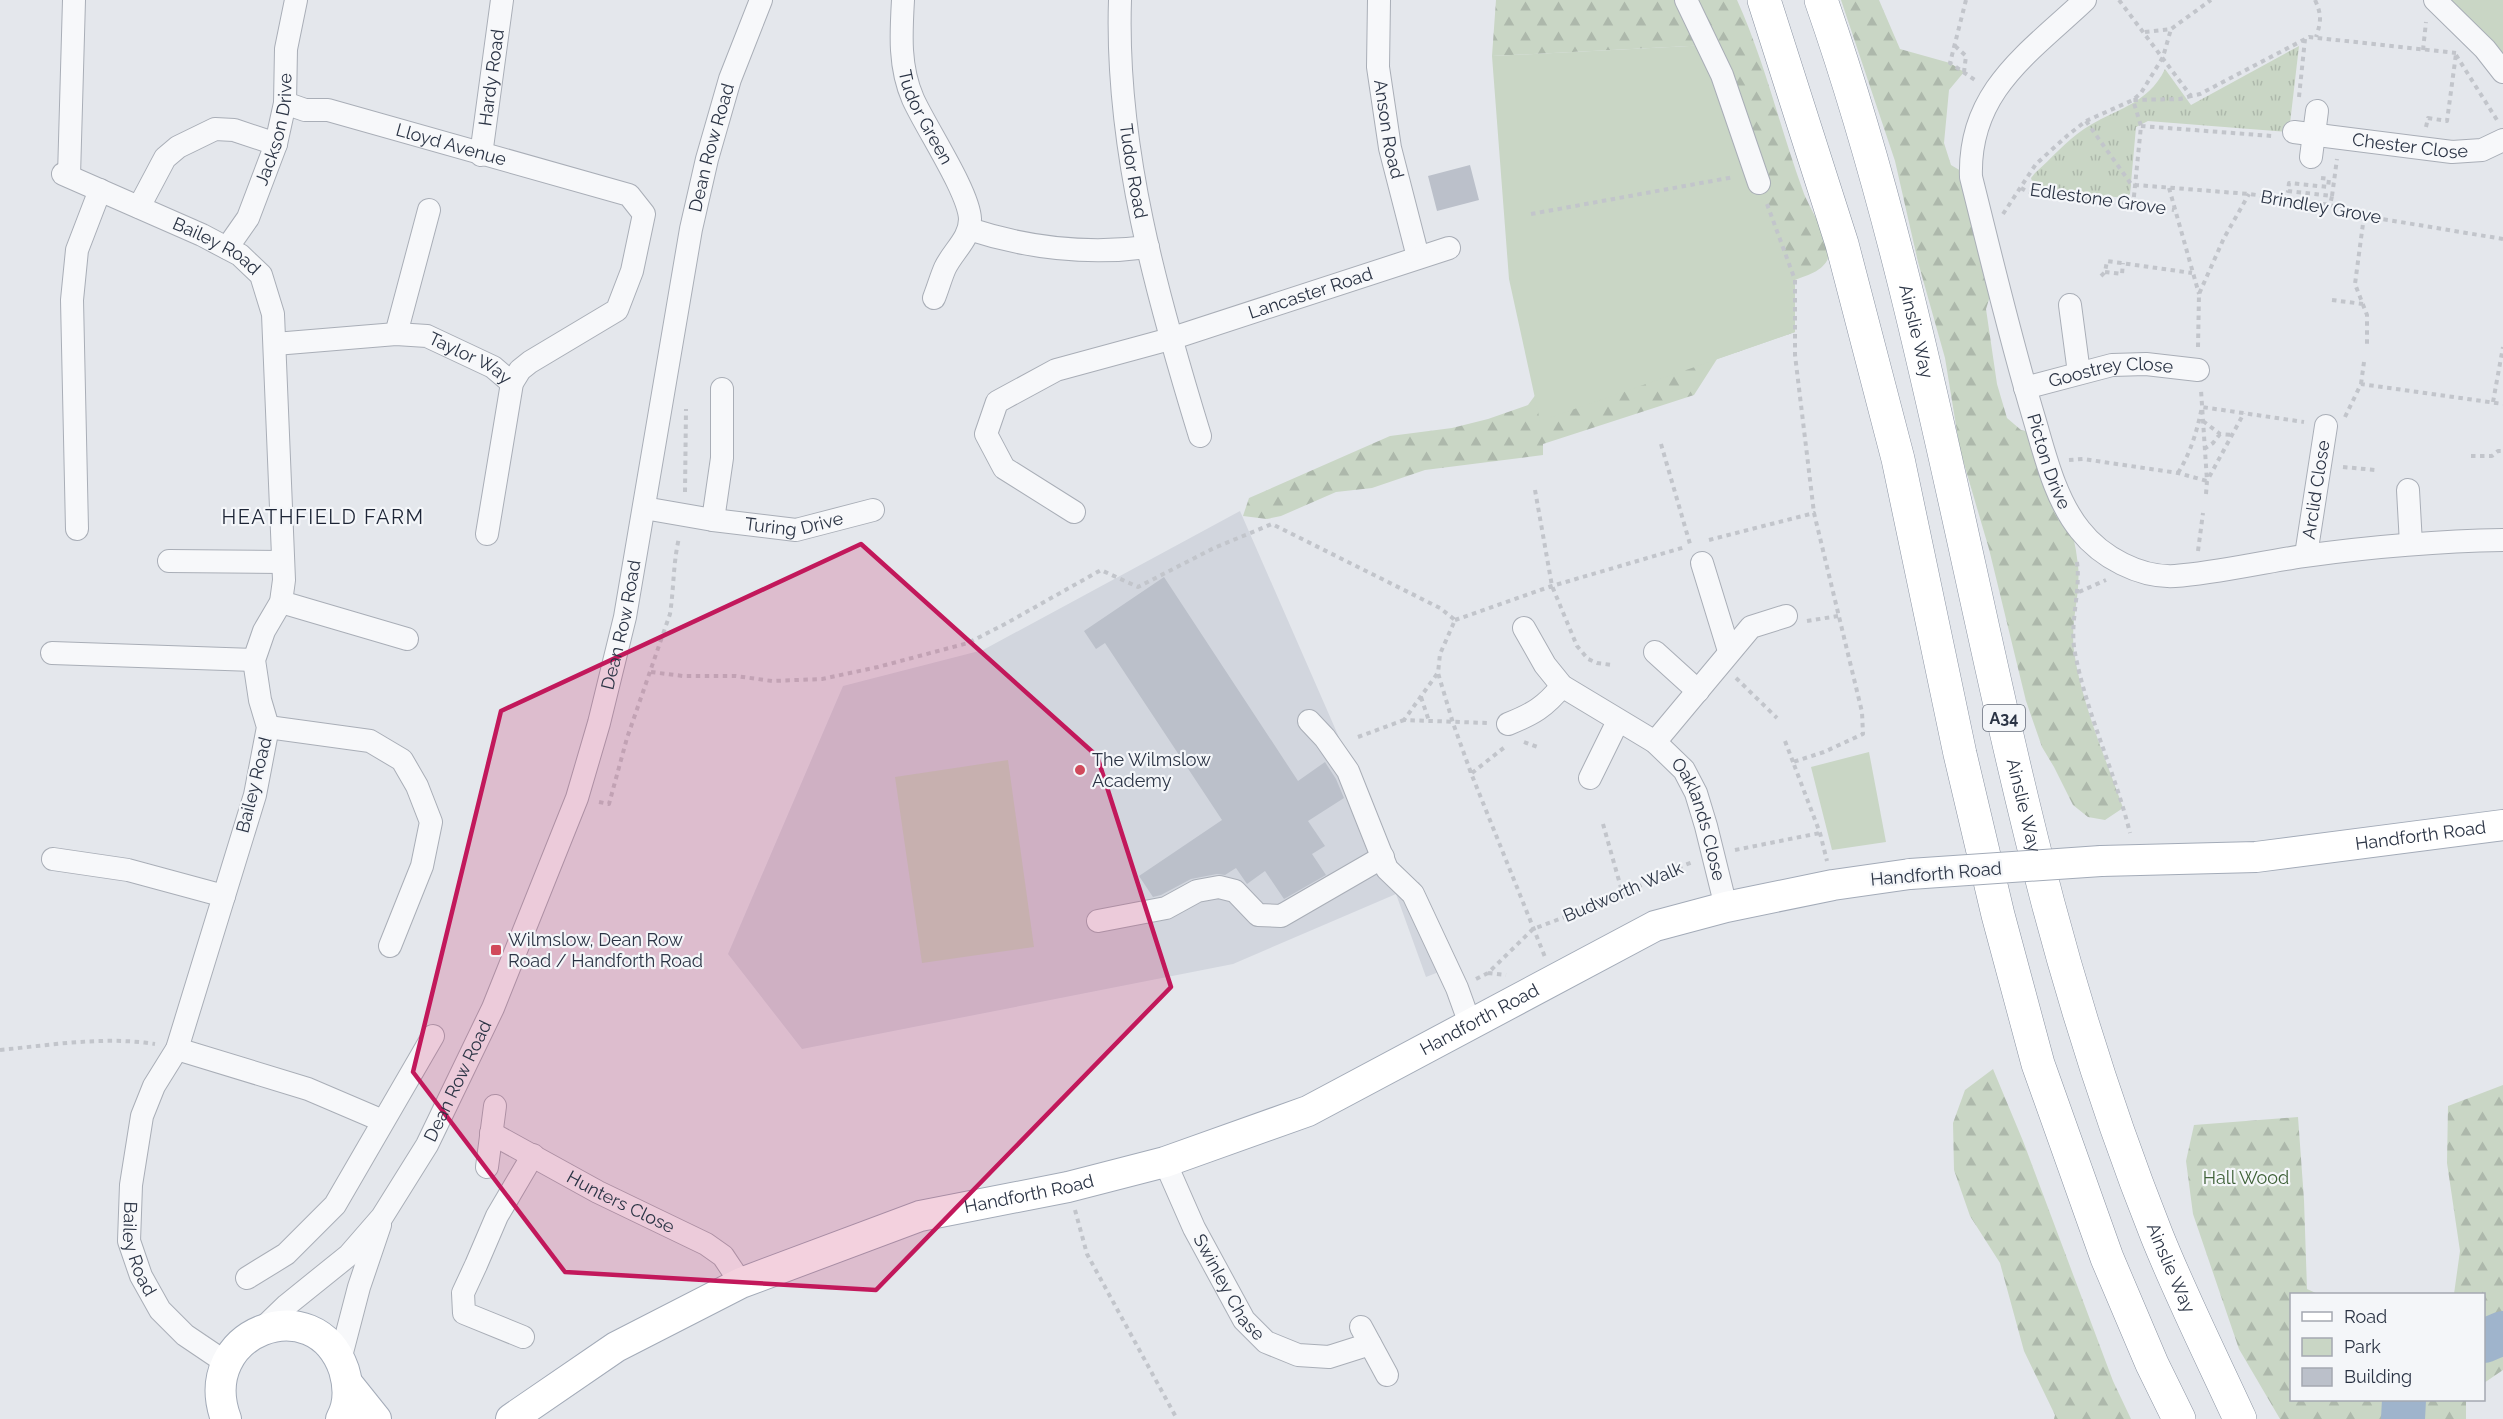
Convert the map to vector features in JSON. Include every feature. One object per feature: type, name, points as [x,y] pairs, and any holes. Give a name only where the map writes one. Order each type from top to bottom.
[{"type":"highway","name":"A34","points":[[1764,0],[1842,244],[1895,448],[1987,869],[2038,1065],[2107,1258],[2178,1419]]},
{"type":"highway","name":"Ainslie Way","points":[[1821,0],[1840,55],[1892,229],[1946,455],[2010,747],[2049,905],[2111,1112],[2130,1166],[2158,1238],[2240,1419]]},
{"type":"main road","name":"Handforth Road","points":[[528,1415],[616,1347],[741,1283],[920,1216],[1068,1187],[1165,1162],[1308,1111],[1655,926],[1726,907],[1833,885],[1910,874],[2101,861],[2256,857],[2503,825]]},
{"type":"main road","points":[[226,1419],[221,1405],[219,1384],[225,1362],[240,1343],[261,1330],[286,1326],[311,1331],[324,1339],[334,1350],[344,1372],[376,1419]]},
{"type":"main road","points":[[342,1419],[348,1400],[344,1372]]},
{"type":"street","name":"Bailey Road","points":[[74,0],[66,175],[240,255],[261,275],[273,314],[283,562],[281,603],[264,631],[254,660],[260,700],[268,727],[255,795],[177,1049],[154,1086],[142,1116],[130,1185],[129,1240],[141,1276],[160,1310],[185,1335],[225,1362]]},
{"type":"street","name":"Jackson Drive","points":[[227,248],[248,218],[276,144],[285,103],[286,49],[296,0]]},
{"type":"street","name":"Hardy Road","points":[[481,155],[502,0]]},
{"type":"street","name":"Dean Row Road","points":[[261,1330],[287,1305],[349,1255],[382,1218],[428,1145],[493,1008],[577,798],[599,723],[625,617],[691,229],[707,159],[730,80],[761,0]]},
{"type":"street","name":"Tudor Green","points":[[903,0],[900,42],[912,98],[966,204],[970,218],[969,229]]},
{"type":"street","name":"Tudor Road","points":[[1120,0],[1126,125],[1148,247],[1170,339],[1200,436]]},
{"type":"street","name":"Anson Road","points":[[1379,0],[1378,67],[1390,148],[1418,257]]},
{"type":"street","points":[[1686,0],[1722,75],[1757,177]]},
{"type":"street","name":"Picton Drive","points":[[2085,0],[1999,82],[1984,108],[1970,152],[1971,177],[2025,388],[2049,467],[2066,508],[2079,529],[2091,543],[2107,555],[2131,567],[2149,573],[2174,576],[2306,555],[2410,544],[2503,540]]},
{"type":"street","points":[[2435,0],[2486,49],[2503,72]]},
{"type":"street","name":"Lloyd Avenue","points":[[285,103],[305,110],[328,110],[629,195],[644,214],[632,271],[617,310],[530,362],[520,370],[512,383]]},
{"type":"street","points":[[2302,128],[2311,157]]},
{"type":"street","name":"Chester Close","points":[[2302,128],[2423,149],[2465,153],[2482,150],[2503,140]]},
{"type":"street","points":[[139,207],[165,158],[178,147],[215,129],[234,130],[276,144]]},
{"type":"street","points":[[77,529],[72,300],[77,250],[100,190]]},
{"type":"street","points":[[396,334],[429,210]]},
{"type":"street","points":[[934,298],[946,267],[969,229],[1001,239],[1043,247],[1106,251],[1148,247]]},
{"type":"street","name":"Lancaster Road","points":[[1170,339],[1449,248]]},
{"type":"street","points":[[2070,305],[2079,374]]},
{"type":"street","name":"Taylor Way","points":[[275,344],[396,334],[427,336],[493,367],[512,383],[487,534]]},
{"type":"street","points":[[1074,512],[1004,468],[986,434],[997,402],[1056,370],[1170,339]]},
{"type":"street","name":"Goostrey Close","points":[[2025,388],[2130,363],[2198,370]]},
{"type":"street","points":[[713,520],[722,458],[722,389]]},
{"type":"street","name":"Arclid Close","points":[[2306,555],[2324,434]]},
{"type":"street","points":[[2408,490],[2410,544]]},
{"type":"street","name":"Turing Drive","points":[[644,508],[713,520],[796,530],[873,510]]},
{"type":"street","points":[[1696,554],[1724,658]]},
{"type":"street","points":[[169,561],[283,562]]},
{"type":"street","points":[[281,603],[407,639]]},
{"type":"street","name":"Oaklands Close","points":[[1654,742],[1751,627],[1786,616]]},
{"type":"street","name":"Oaklands Close","points":[[1524,628],[1545,665],[1562,686],[1654,742],[1684,770],[1696,793],[1726,907]]},
{"type":"street","points":[[1655,652],[1698,691]]},
{"type":"street","points":[[52,653],[254,660]]},
{"type":"street","points":[[1508,735],[1549,703],[1562,686]]},
{"type":"street","points":[[1590,778],[1618,720]]},
{"type":"street","points":[[1309,721],[1325,738],[1348,771],[1387,869],[1413,894],[1457,988],[1470,1024]]},
{"type":"street","points":[[268,727],[370,741],[402,760],[417,786],[431,822],[422,866],[390,946]]},
{"type":"street","points":[[1098,921],[1166,908],[1197,891],[1219,887],[1234,891],[1258,915],[1281,916],[1383,857]]},
{"type":"street","points":[[53,859],[128,870],[224,896]]},
{"type":"street","points":[[247,1278],[286,1254],[335,1205],[433,1036]]},
{"type":"street","points":[[177,1049],[308,1089],[383,1121]]},
{"type":"street","points":[[487,1167],[495,1106]]},
{"type":"street","name":"Hunters Close","points":[[491,1133],[598,1192],[706,1244],[723,1256],[741,1283]]},
{"type":"street","points":[[523,1337],[464,1313],[463,1293],[497,1216],[532,1155]]},
{"type":"street","name":"Swinley Chase","points":[[1165,1162],[1194,1228],[1244,1320],[1266,1342],[1298,1355],[1329,1358],[1365,1336],[1386,1375]]},
{"type":"street","name":"Dean Row Road","points":[[344,1372],[359,1287],[382,1218]]},
{"type":"path","points":[[1955,46],[1966,56],[1964,72],[1950,63],[1966,0]]},
{"type":"path","points":[[2119,0],[2192,96]]},
{"type":"path","points":[[2145,32],[2171,29],[2211,0]]},
{"type":"path","points":[[2315,0],[2321,13],[2316,38]]},
{"type":"path","name":"Edlestone Grove","points":[[2008,209],[2036,164],[2086,121],[2133,100],[2150,81],[2163,57],[2171,29]]},
{"type":"path","points":[[2133,206],[2141,126],[2133,100],[2180,99],[2200,94],[2305,38],[2456,54]]},
{"type":"path","points":[[2423,149],[2428,118],[2447,121],[2456,54],[2462,47],[2474,60],[2486,49]]},
{"type":"path","points":[[2456,54],[2503,129]]},
{"type":"path","points":[[2086,121],[2131,184],[2249,194]]},
{"type":"path","points":[[2141,126],[2302,128]]},
{"type":"path","points":[[2332,196],[2337,163]]},
{"type":"path","points":[[1531,214],[1757,177],[1795,280],[1795,355],[1814,513]]},
{"type":"path","name":"Edlestone Grove","points":[[2021,188],[2028,192],[2174,210]]},
{"type":"path","name":"Brindley Grove","points":[[2169,188],[2199,294],[2198,370],[2207,481]]},
{"type":"path","name":"Brindley Grove","points":[[2199,294],[2224,238],[2249,194],[2330,205],[2364,216],[2503,239]]},
{"type":"path","points":[[2364,216],[2355,284],[2367,315],[2367,345]]},
{"type":"path","points":[[2101,276],[2105,272],[2107,261],[2192,273]]},
{"type":"path","points":[[2105,272],[2122,274],[2123,263]]},
{"type":"path","points":[[2332,300],[2364,304]]},
{"type":"path","points":[[2493,402],[2503,347]]},
{"type":"path","points":[[2178,473],[2194,439],[2202,407],[2244,413],[2324,434],[2340,426],[2361,384],[2364,362]]},
{"type":"path","points":[[2361,384],[2503,404]]},
{"type":"path","points":[[2206,494],[2207,481],[2244,413]]},
{"type":"path","points":[[2203,421],[2220,434],[2232,435]]},
{"type":"path","points":[[2204,450],[2220,434]]},
{"type":"path","points":[[1661,444],[1696,554]]},
{"type":"path","points":[[2471,456],[2492,456],[2498,451],[2503,452]]},
{"type":"path","points":[[2049,467],[2067,460],[2082,459],[2178,473],[2207,481]]},
{"type":"path","points":[[1534,490],[1552,586],[1577,646],[1588,659],[1612,665]]},
{"type":"path","points":[[2196,572],[2203,513]]},
{"type":"path","points":[[577,798],[609,804],[627,738],[651,672],[693,676],[736,676],[772,681],[822,679],[878,667],[968,642],[1101,570],[1138,587],[1214,548],[1272,524],[1440,608],[1455,620],[1440,654],[1438,673],[1471,773],[1555,979]]},
{"type":"path","points":[[2076,556],[2079,592],[2074,609],[2074,650],[2087,704],[2123,808],[2136,860]]},
{"type":"path","points":[[1786,616],[1807,621],[1838,616]]},
{"type":"path","points":[[1724,658],[1777,718]]},
{"type":"path","points":[[1404,720],[1438,673]]},
{"type":"path","points":[[1420,697],[1429,722]]},
{"type":"path","points":[[1358,736],[1404,720],[1453,723],[1508,735]]},
{"type":"path","points":[[1471,773],[1508,735]]},
{"type":"path","points":[[1785,741],[1793,762]]},
{"type":"path","points":[[1603,824],[1623,895]]},
{"type":"path","name":"Budworth Walk","points":[[1533,929],[1623,895],[1666,872],[1714,855],[1820,833]]},
{"type":"path","points":[[0,1050],[130,1040],[177,1049]]},
{"type":"path","points":[[1068,1187],[1087,1254],[1177,1419]]},
{"type":"highlighted area","points":[[861,544],[1097,756],[1171,987],[876,1290],[565,1272],[413,1072],[501,711]]},
{"type":"shaded area","name":"The Wilmslow Academy","points":[[1240,511],[1390,854],[1413,884],[1419,882],[1454,966],[1426,977],[1396,894],[1233,964],[802,1049],[728,954],[843,686],[983,650]]},
{"type":"green space","points":[[1496,0],[1737,0],[1756,47],[1803,191],[1829,248],[1827,260],[1821,268],[1795,280],[1795,332],[1717,359],[1694,395],[1543,444],[1543,455],[1425,470],[1372,488],[1336,492],[1281,516],[1267,519],[1243,516],[1249,498],[1390,436],[1452,428],[1488,419],[1528,405],[1545,382],[1709,45],[1492,56]]},
{"type":"green space","points":[[1841,0],[1879,0],[1900,49],[1950,63],[1964,72],[1949,90],[1944,143],[1951,165],[1971,177],[1996,277],[1986,309],[1997,384],[2007,418],[2021,430],[2039,434],[2063,498],[2072,531],[2079,576],[2073,629],[2077,670],[2088,710],[2123,808],[2105,820],[2088,817],[2073,805],[2042,747],[2026,701],[1989,549],[1960,450],[1945,358],[1918,262],[1895,161]]},
{"type":"green space","points":[[2435,0],[2503,0],[2503,72]]},
{"type":"green space","points":[[1709,45],[1795,280],[1795,332],[1540,421],[1509,279],[1492,56]]},
{"type":"green space","points":[[2299,46],[2289,132],[2148,121],[2136,127],[2130,194],[2125,198],[2039,189],[2033,184],[2031,178],[2035,173],[2071,139],[2095,122],[2140,99],[2158,81],[2165,69],[2191,105]]},
{"type":"green space","points":[[1869,752],[1886,842],[1832,850],[1811,767]]},
{"type":"green space","points":[[1008,760],[1034,947],[922,963],[895,777]]},
{"type":"green space","points":[[1993,1069],[2023,1141],[2113,1381],[2131,1419],[2054,1419],[2055,1415],[2024,1351],[2000,1263],[1970,1216],[1954,1170],[1953,1123],[1965,1090]]},
{"type":"green space","points":[[2503,1085],[2503,1370],[2485,1382],[2485,1293],[2454,1293],[2460,1251],[2447,1163],[2448,1106]]},
{"type":"green space","name":"Hall Wood","points":[[2298,1117],[2307,1289],[2316,1293],[2290,1293],[2290,1401],[2466,1401],[2466,1419],[2280,1419],[2239,1349],[2193,1214],[2186,1161],[2194,1125]]},
{"type":"building","points":[[1470,165],[1479,200],[1437,211],[1428,176]]},
{"type":"building","points":[[1164,577],[1298,781],[1325,762],[1344,798],[1308,821],[1325,846],[1312,854],[1326,875],[1284,899],[1265,871],[1247,884],[1236,868],[1225,875],[1217,874],[1191,879],[1153,897],[1139,876],[1222,820],[1105,643],[1096,649],[1084,631]]},
{"type":"waterway","points":[[2485,1341],[2503,1333]]},
{"type":"waterway","points":[[2403,1419],[2404,1401]]},
{"type":"place","name":"The Wilmslow Academy","points":[[1080,770]]},
{"type":"place","name":"Wilmslow, Dean Row Road / Handforth Road","points":[[496,950]]},
{"type":"district","name":"HEATHFIELD FARM","points":[[323,517]]}]
